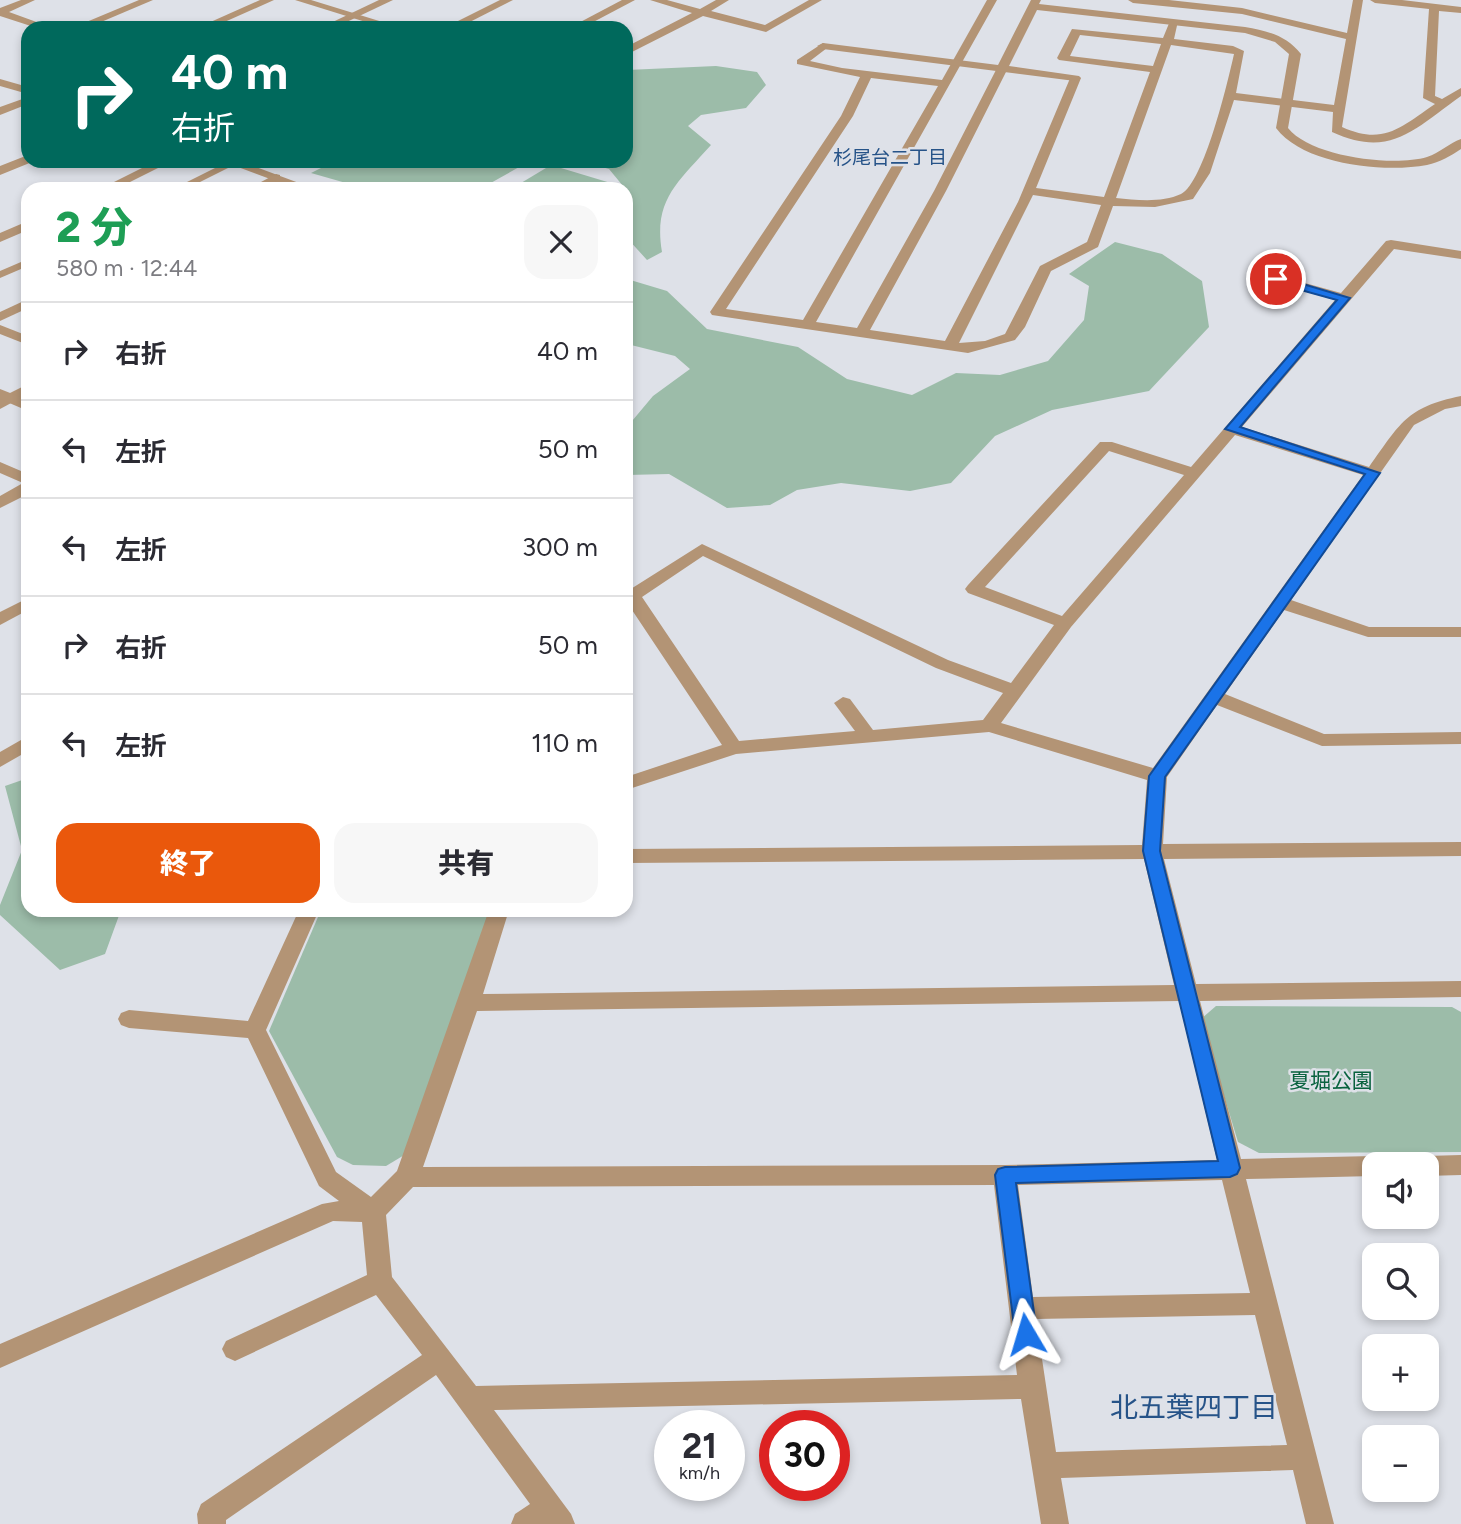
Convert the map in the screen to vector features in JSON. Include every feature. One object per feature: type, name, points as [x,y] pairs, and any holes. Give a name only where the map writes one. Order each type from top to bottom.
[{"type":"street","points":[[0,12],[30,0]]},
{"type":"street","points":[[95,21],[148,0]]},
{"type":"street","points":[[219,21],[269,0]]},
{"type":"street","points":[[300,0],[374,21]]},
{"type":"street","points":[[340,21],[388,0]]},
{"type":"street","points":[[464,21],[508,0]]},
{"type":"street","points":[[588,21],[630,0]]},
{"type":"street","points":[[656,0],[766,29],[817,0]]},
{"type":"street","points":[[633,48],[724,0]]},
{"type":"street","points":[[807,326],[992,0]]},
{"type":"street","points":[[1133,0],[1254,13],[1303,25],[1324,34],[1352,37]]},
{"type":"street","points":[[1358,0],[1336,129],[1349,136],[1386,140],[1396,136],[1461,91]]},
{"type":"street","points":[[1375,0],[1461,10]]},
{"type":"street","points":[[861,334],[940,191],[1035,3],[1174,23],[1245,30],[1268,35],[1287,44],[1295,54],[1282,128],[1292,140],[1312,150],[1405,163],[1429,160],[1461,143]]},
{"type":"street","points":[[1434,7],[1429,98],[1444,103]]},
{"type":"street","points":[[0,12],[27,21]]},
{"type":"street","points":[[867,75],[847,116],[717,312],[968,349],[1010,337],[1018,327],[1045,269],[1093,244],[1174,23]]},
{"type":"street","points":[[1029,191],[1164,203],[1188,196],[1197,189],[1230,96],[1240,53],[1233,49],[1076,31],[1063,58],[1158,70]]},
{"type":"street","points":[[946,84],[867,75],[801,62],[823,46],[1075,78],[1029,191],[950,346]]},
{"type":"street","points":[[0,82],[21,90]]},
{"type":"street","points":[[1230,96],[1339,109]]},
{"type":"street","points":[[0,111],[21,103]]},
{"type":"street","points":[[0,171],[21,162]]},
{"type":"street","points":[[121,182],[151,168]]},
{"type":"street","points":[[191,182],[218,168]]},
{"type":"street","points":[[247,168],[288,182]]},
{"type":"street","points":[[268,182],[276,178]]},
{"type":"street","points":[[0,238],[21,228]]},
{"type":"street","points":[[989,726],[1065,623],[1391,244],[1461,255]]},
{"type":"street","points":[[0,275],[21,265]]},
{"type":"street","points":[[1276,279],[1344,298]]},
{"type":"street","points":[[0,317],[21,306]]},
{"type":"street","points":[[0,329],[21,338]]},
{"type":"street","points":[[3,398],[21,391]]},
{"type":"street","points":[[3,398],[21,404]]},
{"type":"street","points":[[1320,1524],[1185,992],[1152,851],[1157,776],[1409,422],[1440,405],[1461,401]]},
{"type":"street","points":[[1231,429],[1373,473]]},
{"type":"street","points":[[1065,623],[974,589],[1105,445],[1195,473]]},
{"type":"street","points":[[0,467],[21,477]]},
{"type":"street","points":[[0,503],[21,491]]},
{"type":"street","points":[[633,595],[702,548],[942,664],[1015,691]]},
{"type":"street","points":[[633,597],[734,748]]},
{"type":"street","points":[[1282,603],[1368,632],[1461,632]]},
{"type":"street","points":[[0,620],[21,607]]},
{"type":"street","points":[[1213,696],[1322,740],[1461,738]]},
{"type":"street","points":[[843,703],[868,736]]},
{"type":"street","points":[[633,782],[734,748],[989,726],[1157,776]]},
{"type":"street","points":[[0,761],[21,747]]},
{"type":"street","points":[[633,856],[1461,849]]},
{"type":"street","points":[[255,1030],[306,917]]},
{"type":"street","points":[[0,1356],[331,1211],[373,1212],[408,1177],[497,917]]},
{"type":"street","points":[[469,1003],[1461,989]]},
{"type":"street","points":[[129,1019],[255,1030]]},
{"type":"street","points":[[255,1030],[327,1179],[373,1212],[380,1281],[470,1398],[554,1516],[525,1524]]},
{"type":"street","points":[[408,1177],[1005,1175],[1362,1166]]},
{"type":"street","points":[[1439,1168],[1459,1171]]},
{"type":"street","points":[[1005,1175],[1032,1387],[1055,1524]]},
{"type":"street","points":[[235,1349],[380,1281]]},
{"type":"street","points":[[1023,1308],[1264,1304]]},
{"type":"street","points":[[212,1524],[211,1514],[439,1358]]},
{"type":"street","points":[[470,1398],[1032,1387]]},
{"type":"street","points":[[1047,1465],[1303,1457]]},
{"type":"green space","points":[[716,66],[757,72],[766,85],[746,108],[701,115],[688,126],[711,145],[671,193],[661,219],[662,252],[647,260],[633,245],[633,182],[620,182],[606,168],[633,168],[633,70]]},
{"type":"green space","points":[[321,168],[517,168],[492,182],[342,182],[311,173]]},
{"type":"green space","points":[[546,168],[561,168],[607,182],[523,182]]},
{"type":"green space","points":[[1115,242],[1162,254],[1202,281],[1209,327],[1149,391],[1052,410],[995,436],[951,483],[910,491],[841,483],[797,490],[770,505],[727,508],[669,474],[633,475],[633,420],[653,396],[690,369],[675,356],[633,346],[633,281],[667,291],[707,329],[798,347],[847,379],[912,395],[956,373],[1000,375],[1048,361],[1084,320],[1089,286],[1069,274]]},
{"type":"green space","points":[[21,780],[21,846],[5,786]]},
{"type":"green space","points":[[21,852],[21,917],[118,917],[105,954],[60,970],[0,915],[0,905]]},
{"type":"green space","points":[[318,917],[489,917],[411,1151],[386,1166],[353,1165],[337,1157],[269,1031]]},
{"type":"green space","name":"夏堀公園","points":[[1216,1006],[1452,1007],[1461,1012],[1461,1152],[1259,1153],[1238,1142],[1201,1019]]},
{"type":"district","name":"杉尾台二丁目","points":[[890,157]]},
{"type":"district","name":"北五葉四丁目","points":[[1194,1407]]},
{"type":"route","points":[[1026,1334],[1005,1175],[1230,1168],[1152,851],[1157,776],[1373,473],[1231,429],[1344,298],[1276,279]]}]
